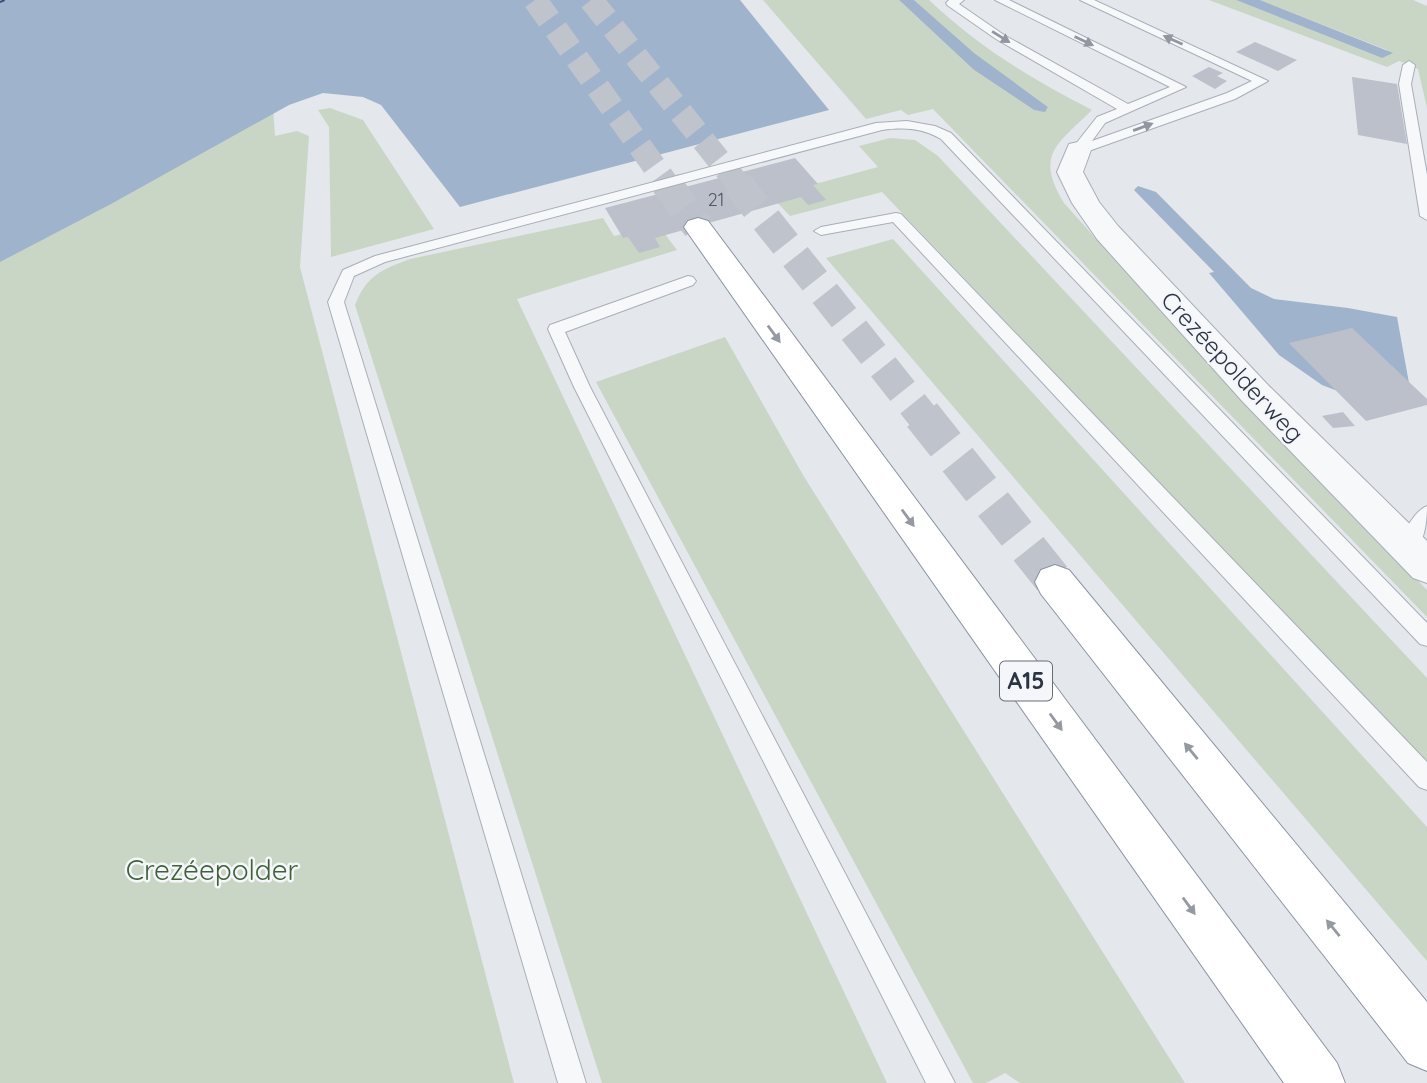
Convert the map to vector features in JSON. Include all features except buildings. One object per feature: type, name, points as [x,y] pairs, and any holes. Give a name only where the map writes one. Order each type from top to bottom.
[{"type":"highway","name":"A15","points":[[698,227],[1317,1083]]},
{"type":"highway","points":[[1055,582],[1427,1044]]},
{"type":"street","name":"Crezéepolderweg","points":[[1078,150],[1070,172],[1094,216],[1208,344],[1417,556]]},
{"type":"lane","points":[[959,0],[951,3],[1000,37],[1127,109]]},
{"type":"lane","points":[[1000,0],[1180,88],[1101,120],[1078,150]]},
{"type":"lane","points":[[1078,150],[1231,96],[1262,81],[1085,0]]},
{"type":"lane","points":[[1409,65],[1405,84],[1427,216]]},
{"type":"lane","points":[[572,1083],[336,302],[348,273],[380,259],[881,126],[911,123],[930,126],[946,136],[1427,637]]},
{"type":"lane","points":[[821,231],[896,217],[1427,779]]},
{"type":"lane","points":[[688,281],[556,329],[589,399],[941,1083]]},
{"type":"lane","points":[[1417,556],[1427,514]]},
{"type":"green space","points":[[763,0],[899,0],[974,70],[1034,110],[1045,111],[1048,107],[973,53],[914,0],[929,0],[967,33],[1006,61],[1092,110],[1060,141],[1054,151],[1051,173],[1064,203],[1217,374],[1427,590],[1427,617],[933,109],[908,115],[901,110],[866,119]]},
{"type":"green space","points":[[1209,0],[1236,0],[1382,58],[1387,50],[1260,0],[1413,0],[1427,6],[1427,108],[1418,69],[1399,61],[1387,67]]},
{"type":"green space","name":"Crezéepolder","points":[[273,107],[275,136],[297,131],[309,136],[300,267],[514,1083],[0,1083],[0,251]]},
{"type":"green space","points":[[330,108],[363,120],[434,229],[331,257],[329,127],[318,110]]},
{"type":"green space","points":[[890,138],[915,140],[938,156],[1427,678],[1427,764],[882,192],[790,216],[771,196],[878,167],[859,146]]},
{"type":"green space","points":[[603,218],[614,236],[658,225],[677,250],[517,299],[887,1083],[602,1083],[355,305],[370,280],[410,259]]},
{"type":"green space","points":[[893,239],[1427,827],[1427,961],[826,258]]},
{"type":"green space","points":[[725,337],[803,475],[1185,1083],[1020,1083],[1005,1073],[986,1083],[973,1083],[596,382]]},
{"type":"water","points":[[0,0],[740,0],[829,110],[460,207],[381,105],[363,97],[323,93],[289,105],[0,262]]},
{"type":"water","points":[[899,0],[914,0],[974,53],[1048,107],[1045,112],[1034,110],[974,70]]},
{"type":"water","points":[[1236,0],[1260,0],[1393,53],[1382,58]]},
{"type":"water","points":[[1138,186],[1156,192],[1251,288],[1274,299],[1397,317],[1409,383],[1366,402],[1322,385],[1279,355],[1209,273],[1214,272],[1134,190]]},
{"type":"ferry route","points":[[0,2],[5,0]]},
{"type":"tunnel","points":[[535,0],[667,184]]},
{"type":"tunnel","points":[[591,0],[738,184]]},
{"type":"tunnel","points":[[666,183],[698,227]]},
{"type":"tunnel","points":[[737,183],[923,417]]},
{"type":"tunnel","points":[[922,415],[1055,582]]}]
